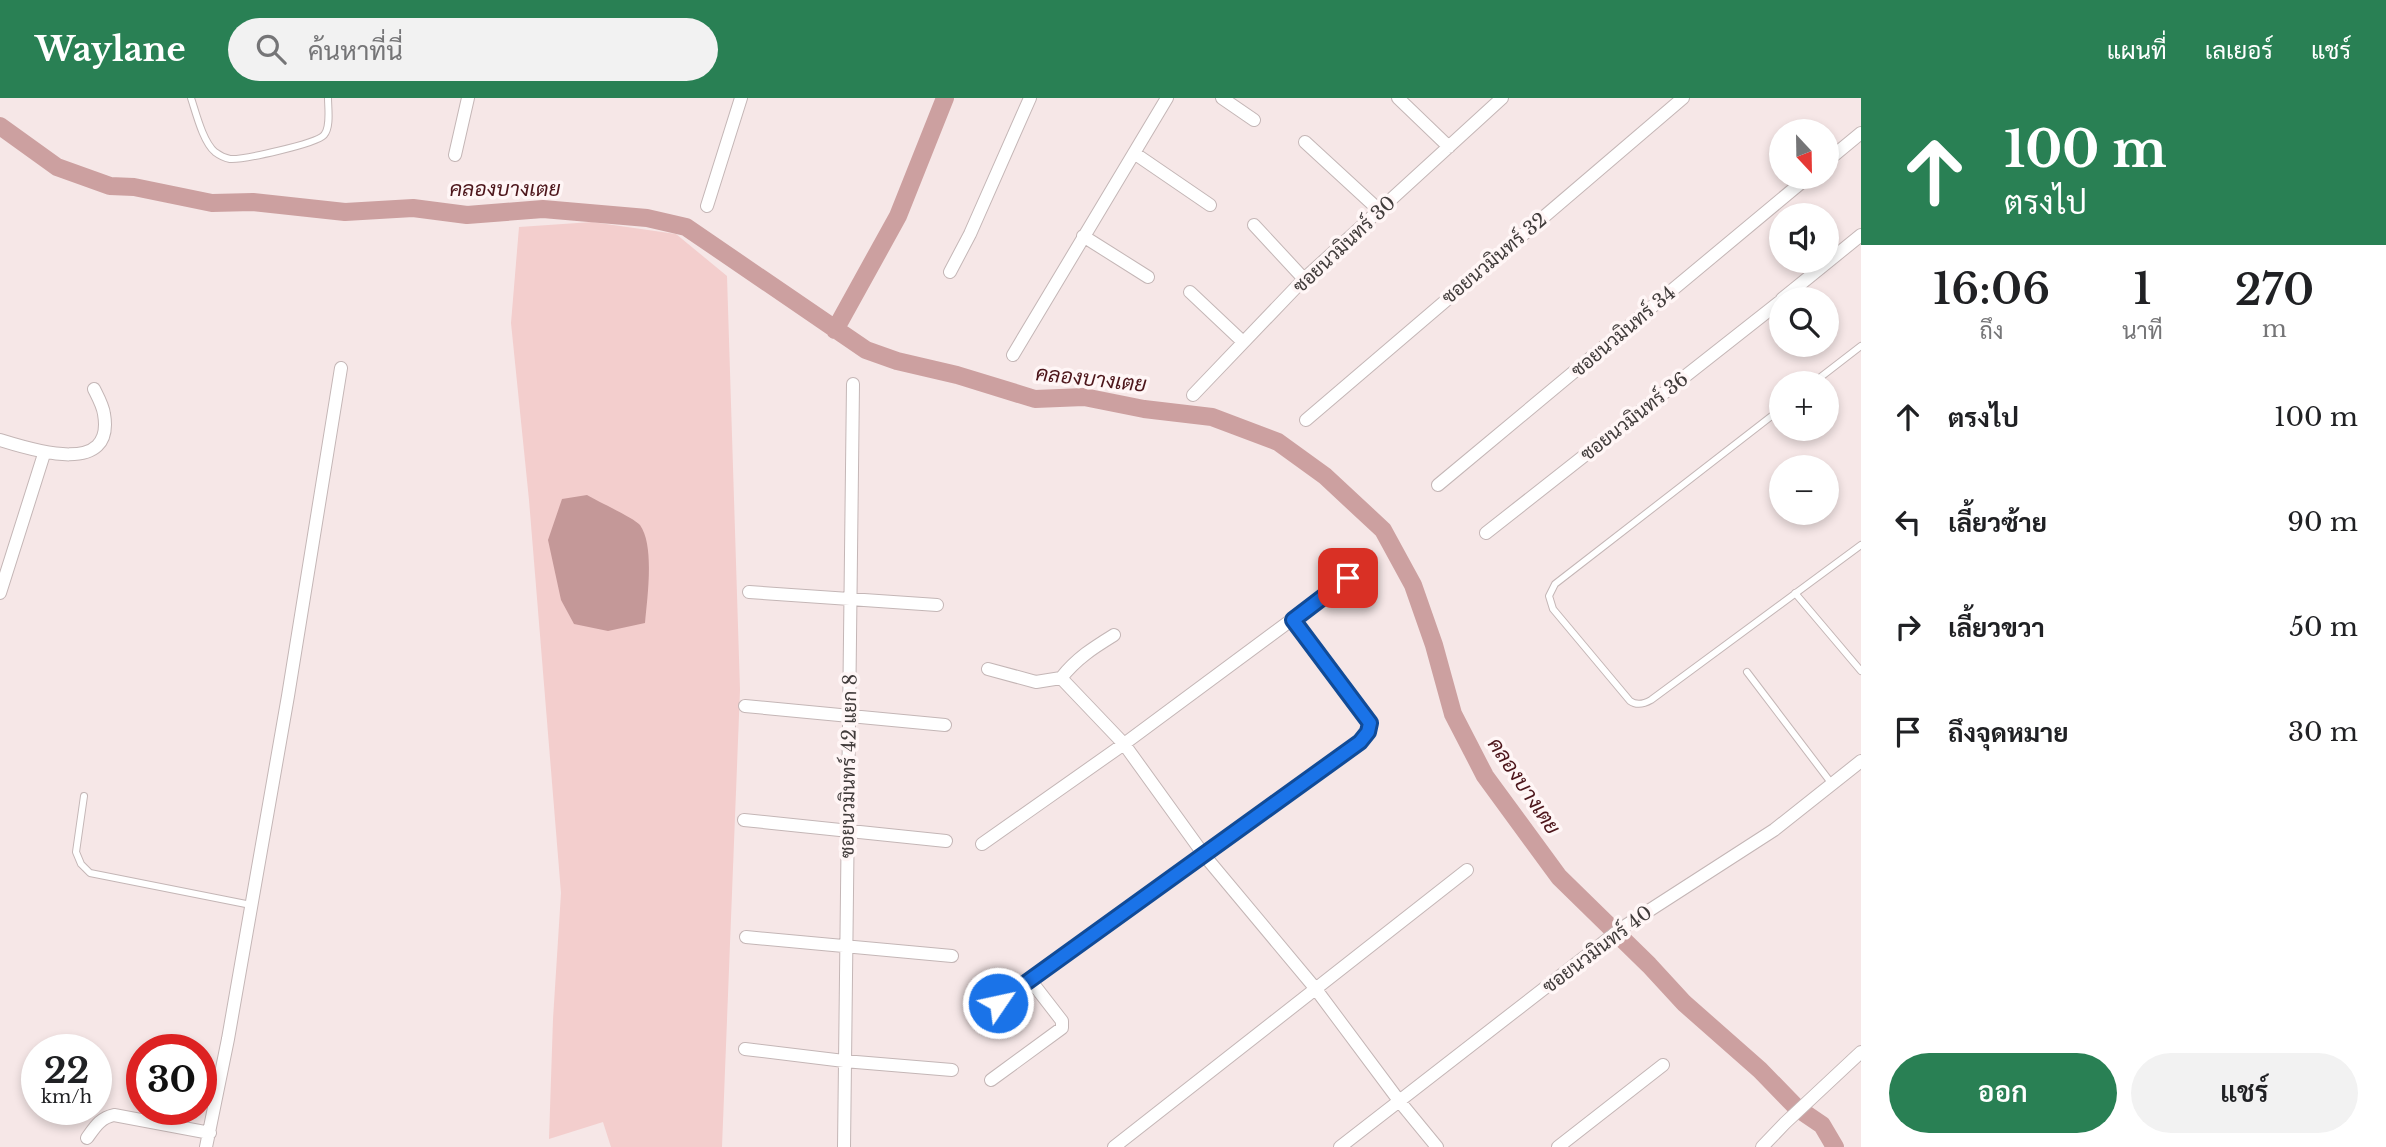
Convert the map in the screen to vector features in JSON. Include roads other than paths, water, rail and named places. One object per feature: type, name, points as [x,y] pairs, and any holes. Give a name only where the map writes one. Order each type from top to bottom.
[{"type":"street","points":[[455,155],[468,98]]},
{"type":"street","points":[[707,206],[741,98]]},
{"type":"street","points":[[950,272],[970,234],[1030,98]]},
{"type":"street","points":[[1013,355],[1167,98]]},
{"type":"street","points":[[1222,98],[1254,120]]},
{"type":"street","points":[[1398,98],[1449,147]]},
{"type":"street","name":"ซอยนวมินทร์ 30","points":[[1193,395],[1304,279],[1502,98]]},
{"type":"street","name":"ซอยนวมินทร์ 32","points":[[1306,420],[1684,98]]},
{"type":"street","points":[[1839,151],[1861,133]]},
{"type":"street","points":[[1305,142],[1380,211]]},
{"type":"street","points":[[1134,153],[1210,205]]},
{"type":"street","name":"ซอยนวมินทร์ 34","points":[[1438,485],[1794,189]]},
{"type":"street","points":[[1254,225],[1304,279]]},
{"type":"street","name":"ซอยนวมินทร์ 36","points":[[1797,287],[1861,234]]},
{"type":"street","points":[[1083,236],[1148,277]]},
{"type":"street","points":[[1190,292],[1243,342]]},
{"type":"street","name":"ซอยนวมินทร์ 36","points":[[1486,533],[1769,309]]},
{"type":"street","points":[[206,1147],[251,905],[341,368]]},
{"type":"street","name":"ซอยนวมินทร์ 42 แยก 8","points":[[844,1147],[853,384]]},
{"type":"street","points":[[0,440],[44,454],[84,454],[101,443],[105,432],[104,413],[94,389]]},
{"type":"street","points":[[0,593],[44,454]]},
{"type":"street","points":[[982,844],[1124,744],[1348,578]]},
{"type":"street","points":[[749,592],[937,605]]},
{"type":"street","points":[[998,1003],[1360,742],[1368,732],[1370,723],[1293,620]]},
{"type":"street","points":[[988,669],[1036,682],[1061,678],[1074,661],[1114,635]]},
{"type":"street","points":[[1061,678],[1124,744],[1204,855],[1315,988],[1437,1147]]},
{"type":"street","points":[[745,706],[946,725]]},
{"type":"street","points":[[1857,764],[1861,779]]},
{"type":"street","name":"ซอยนวมินทร์ 40","points":[[1340,1147],[1622,928],[1774,830],[1857,764]]},
{"type":"street","points":[[744,820],[946,841]]},
{"type":"street","points":[[1114,1147],[1466,870]]},
{"type":"street","points":[[746,937],[952,956]]},
{"type":"street","points":[[991,1080],[1062,1028],[1062,1021],[1031,981]]},
{"type":"street","points":[[745,1049],[952,1070]]},
{"type":"street","points":[[1762,1147],[1861,1052]]},
{"type":"street","points":[[1558,1147],[1664,1065]]},
{"type":"street","points":[[88,1139],[99,1121],[114,1115],[210,1133]]},
{"type":"lane","points":[[191,98],[199,124],[213,151],[226,159],[240,159],[323,137],[327,130],[328,98]]},
{"type":"lane","points":[[1829,371],[1861,346]]},
{"type":"lane","points":[[1769,418],[1555,584],[1549,600],[1553,609],[1621,691],[1636,704],[1651,700],[1861,545]]},
{"type":"lane","points":[[1795,593],[1861,671]]},
{"type":"lane","points":[[1747,672],[1832,784]]},
{"type":"lane","points":[[84,796],[76,852],[81,864],[90,873],[251,905]]},
{"type":"waterway","points":[[835,330],[898,216],[945,98]]},
{"type":"waterway","name":"คลองบางเตย","points":[[0,126],[57,167],[110,186],[134,187],[212,203],[253,202],[345,212],[413,208],[467,215],[543,209],[647,218],[686,227],[866,350],[1035,399],[1084,397],[1144,409],[1212,417],[1278,442],[1325,476],[1383,530],[1413,585],[1434,645],[1453,714],[1485,776],[1559,877],[1684,1003],[1760,1070],[1797,1108],[1822,1125],[1835,1147]]}]
